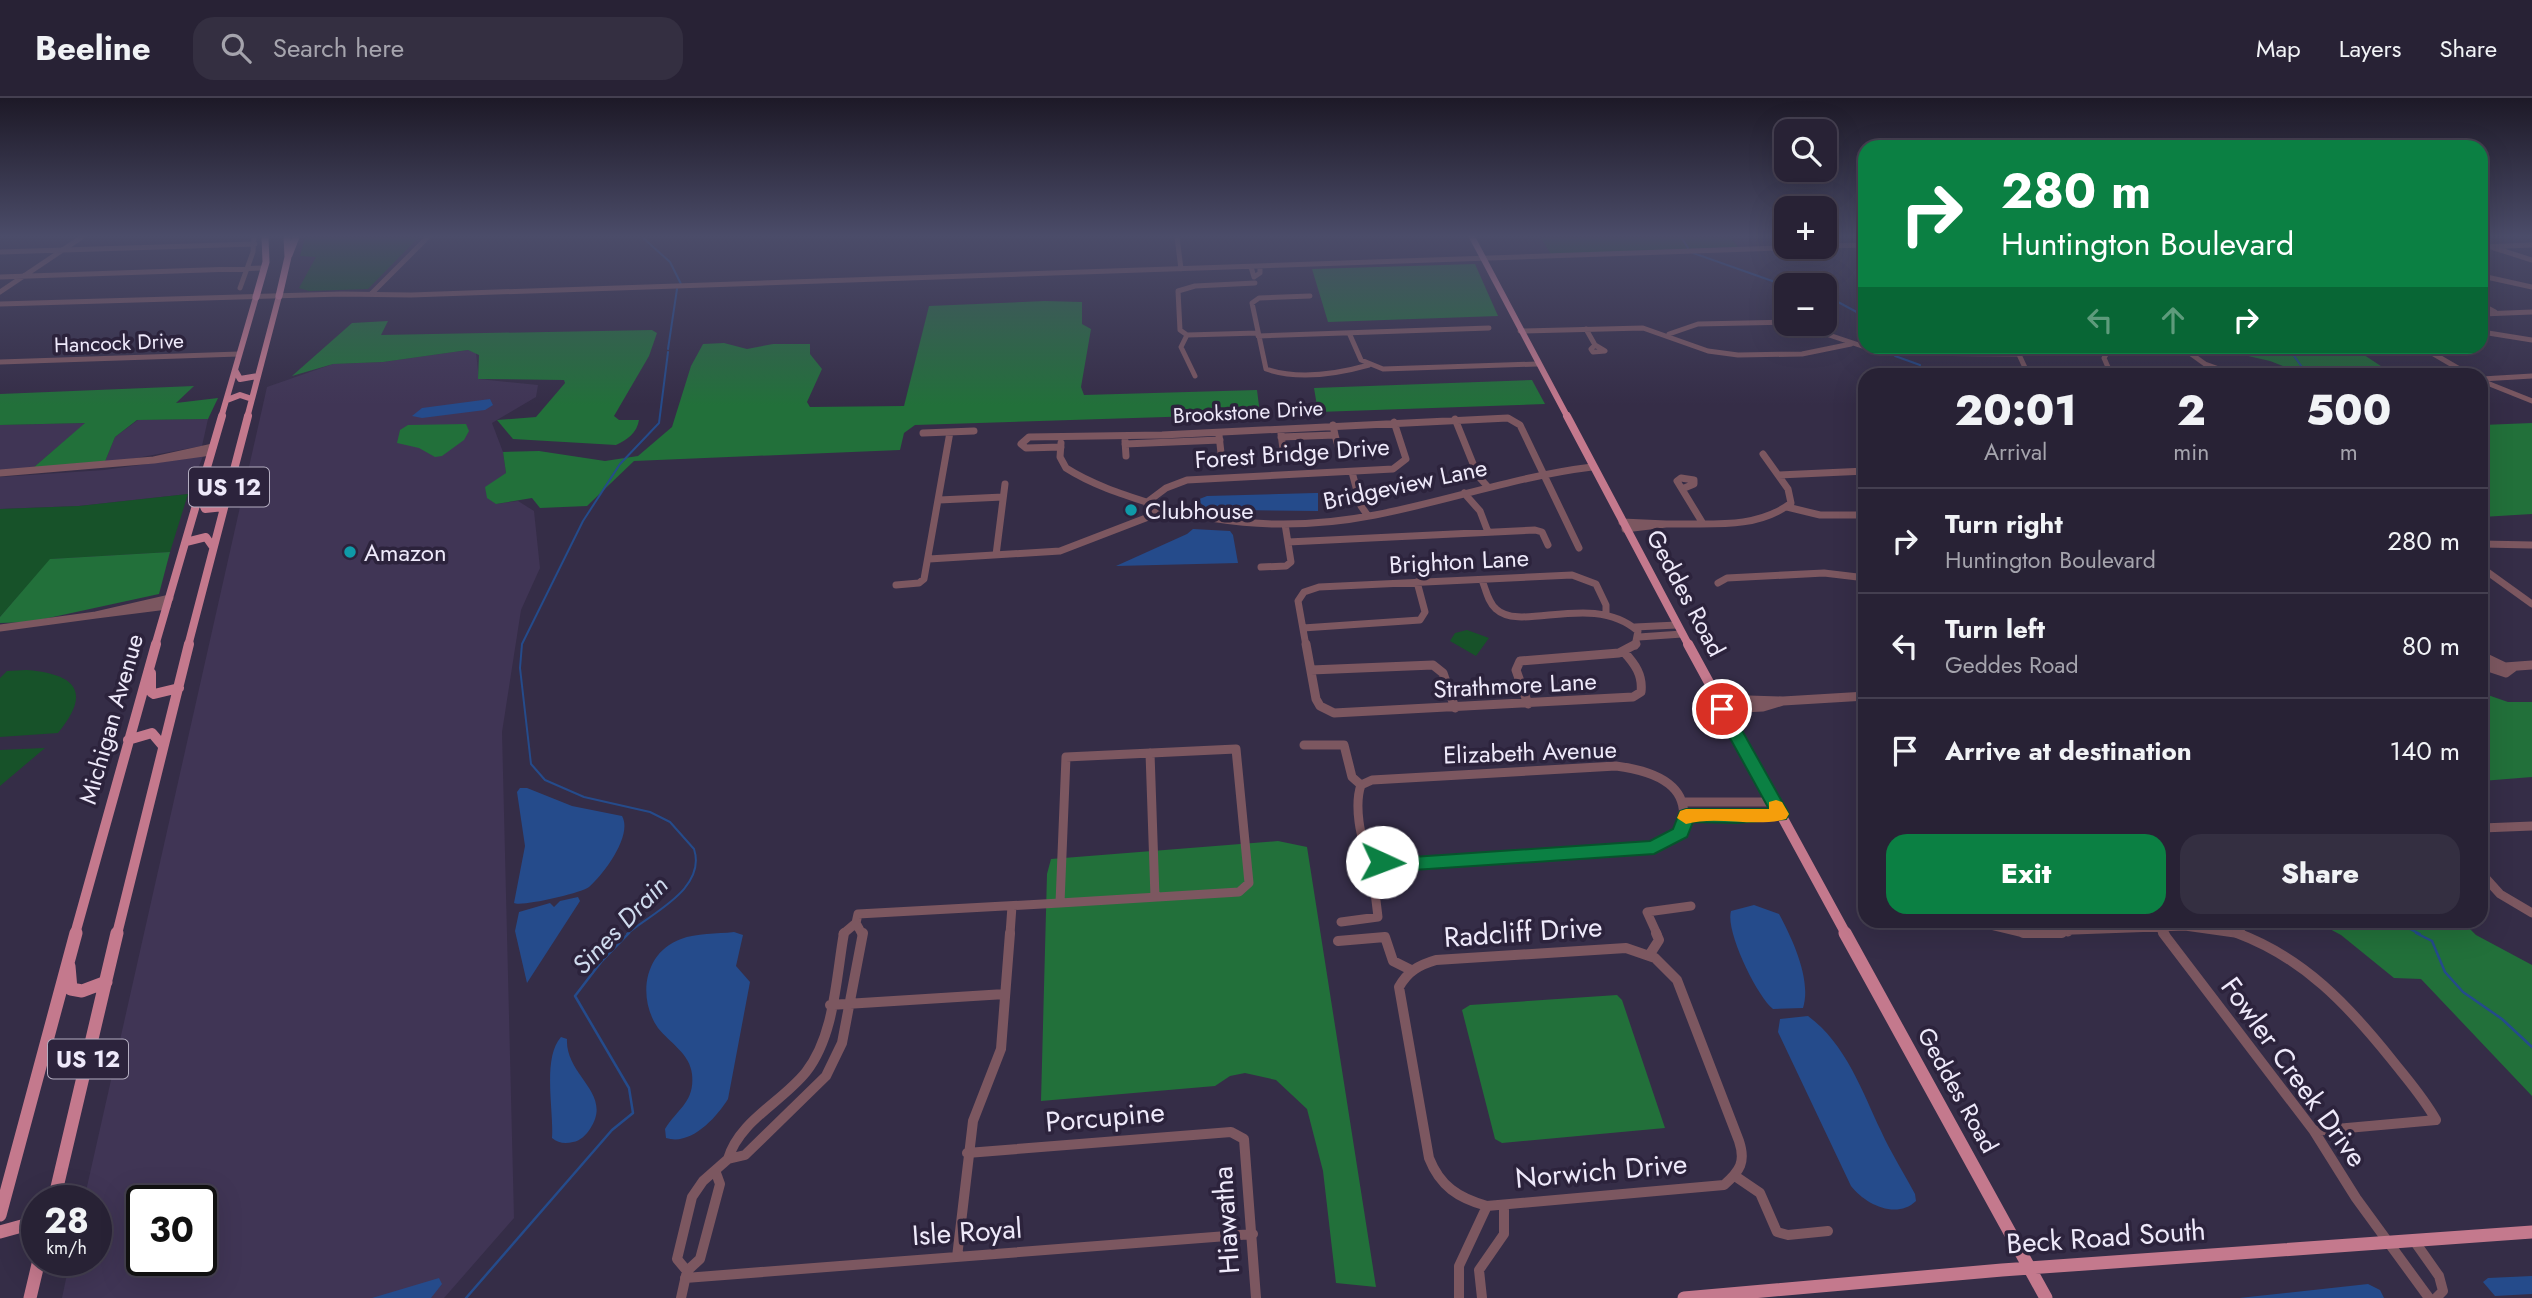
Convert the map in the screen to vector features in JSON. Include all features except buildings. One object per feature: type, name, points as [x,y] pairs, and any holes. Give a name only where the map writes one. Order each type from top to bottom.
[{"type":"highway","name":"Michigan Avenue","points":[[256,297],[257,293]]},
{"type":"main road","name":"Geddes Road","points":[[1501,293],[1719,704],[2046,1298]]},
{"type":"main road","name":"US 12","points":[[58,1185],[163,746],[279,296]]},
{"type":"main road","name":"Michigan Avenue","points":[[0,1215],[128,740],[256,297]]},
{"type":"main road","points":[[235,369],[240,379],[258,376]]},
{"type":"main road","points":[[227,400],[240,395],[252,399]]},
{"type":"main road","points":[[199,494],[205,509],[224,507]]},
{"type":"main road","points":[[186,542],[206,537],[213,548]]},
{"type":"main road","points":[[152,662],[151,692],[160,694],[179,688]]},
{"type":"main road","points":[[128,740],[152,733],[163,746]]},
{"type":"main road","points":[[69,958],[71,989],[82,991],[106,982]]},
{"type":"main road","points":[[0,1232],[21,1226]]},
{"type":"main road","name":"Beck Road South","points":[[1684,1298],[2532,1232]]},
{"type":"main road","points":[[30,1298],[35,1276]]},
{"type":"street","points":[[0,304],[403,293]]},
{"type":"street","points":[[1177,293],[1180,330],[1188,335],[1350,335],[1489,328]]},
{"type":"street","points":[[1258,293],[1259,298]]},
{"type":"street","points":[[1310,296],[1259,298],[1252,303],[1265,367],[1274,373],[1338,372],[1369,365],[1395,370],[1538,366]]},
{"type":"street","points":[[2488,308],[2495,312]]},
{"type":"street","points":[[2488,313],[2532,312]]},
{"type":"street","points":[[1669,334],[1698,324],[1774,322]]},
{"type":"street","points":[[1520,331],[1640,328],[1669,334],[1703,350],[1725,355],[1826,351],[1851,344]]},
{"type":"street","points":[[1586,329],[1595,345]]},
{"type":"street","points":[[2488,333],[2532,340]]},
{"type":"street","points":[[1188,335],[1181,347],[1195,376]]},
{"type":"street","points":[[1350,335],[1357,356],[1369,365]]},
{"type":"street","points":[[1829,336],[1858,346]]},
{"type":"street","name":"Hancock Drive","points":[[0,362],[239,354]]},
{"type":"street","points":[[2017,354],[2025,368]]},
{"type":"street","points":[[2191,354],[2216,368]]},
{"type":"street","points":[[2434,354],[2458,368]]},
{"type":"street","points":[[2489,384],[2506,381],[2513,376]]},
{"type":"street","points":[[2488,379],[2532,376]]},
{"type":"street","points":[[2489,384],[2532,401]]},
{"type":"street","name":"Brookstone Drive","points":[[1061,447],[1026,449],[1021,443],[1029,437],[1219,432],[1504,418],[1520,425],[1543,473]]},
{"type":"street","points":[[1455,419],[1478,475],[1488,486]]},
{"type":"street","name":"Forest Bridge Drive","points":[[1146,503],[1166,488],[1187,480],[1389,470],[1403,463],[1405,456],[1394,422]]},
{"type":"street","points":[[1333,425],[1338,446]]},
{"type":"street","points":[[1279,427],[1283,449]]},
{"type":"street","points":[[923,433],[974,431]]},
{"type":"street","points":[[897,585],[919,583],[924,579],[950,432]]},
{"type":"street","points":[[1219,432],[1221,453]]},
{"type":"street","points":[[1125,435],[1126,456]]},
{"type":"street","points":[[1281,437],[1335,435]]},
{"type":"street","points":[[1061,447],[1062,436]]},
{"type":"street","points":[[1125,444],[1220,440]]},
{"type":"street","name":"Bridgeview Lane","points":[[1061,447],[1062,463],[1071,471],[1160,508],[1194,516],[1285,524],[1368,516],[1543,473],[1594,469]]},
{"type":"street","points":[[0,473],[99,467],[212,449]]},
{"type":"street","points":[[1763,454],[1790,493],[1787,507]]},
{"type":"street","points":[[1779,475],[1858,471]]},
{"type":"street","points":[[1352,472],[1361,506],[1368,516]]},
{"type":"street","points":[[1543,473],[1579,548]]},
{"type":"street","points":[[996,555],[1005,484]]},
{"type":"street","points":[[1682,489],[1702,522]]},
{"type":"street","points":[[1464,493],[1480,511],[1488,532]]},
{"type":"street","points":[[939,500],[1003,497]]},
{"type":"street","points":[[1624,525],[1765,519],[1787,507],[1820,514],[1858,515]]},
{"type":"street","points":[[929,559],[1068,548],[1151,516],[1160,508]]},
{"type":"street","points":[[1261,567],[1289,564],[1285,524]]},
{"type":"street","points":[[1288,542],[1538,530],[1548,545]]},
{"type":"street","points":[[2488,544],[2532,545]]},
{"type":"street","points":[[2488,572],[2532,604]]},
{"type":"street","points":[[1718,583],[1727,578],[1824,573],[1858,577]]},
{"type":"street","name":"Brighton Lane","points":[[1303,628],[1298,601],[1304,592],[1319,587],[1417,582],[1569,575],[1584,577],[1598,587],[1606,613]]},
{"type":"street","points":[[1482,580],[1494,609],[1507,616],[1606,613],[1622,618],[1637,632],[1680,629]]},
{"type":"street","points":[[1417,582],[1425,612],[1420,620],[1303,628],[1311,670],[1433,665],[1443,673],[1455,708]]},
{"type":"street","points":[[0,628],[169,602]]},
{"type":"street","points":[[1528,704],[1516,670],[1520,661],[1624,652],[1633,648],[1637,632]]},
{"type":"street","name":"Strathmore Lane","points":[[1311,670],[1318,703],[1329,712],[1343,714],[1623,699],[1638,695],[1642,681],[1633,661],[1624,652]]},
{"type":"street","points":[[2488,666],[2507,673],[2514,667],[2532,666]]},
{"type":"street","points":[[1719,704],[1763,707],[1783,701],[1858,696]]},
{"type":"street","points":[[1304,745],[1343,745],[1347,748],[1352,777],[1361,785],[1357,796],[1368,850],[1379,860],[1398,865],[1654,848],[1680,832],[1685,808]]},
{"type":"street","points":[[686,1274],[677,1259],[689,1204],[701,1182],[716,1173],[728,1160],[733,1142],[806,1072],[814,1061],[820,1050],[844,931],[857,918],[1239,892],[1249,883],[1236,749],[1066,757],[1059,903]]},
{"type":"street","points":[[1150,753],[1154,897]]},
{"type":"street","name":"Elizabeth Avenue","points":[[1361,785],[1378,779],[1616,766],[1654,775],[1673,788],[1685,808]]},
{"type":"street","points":[[1685,808],[1774,802]]},
{"type":"street","points":[[1685,808],[1736,817],[1780,814]]},
{"type":"street","points":[[2488,828],[2532,826]]},
{"type":"street","points":[[1341,922],[1378,917],[1379,909],[1370,875],[1379,860]]},
{"type":"street","points":[[2488,881],[2500,894],[2532,913]]},
{"type":"street","points":[[957,1257],[967,1153],[973,1121],[1001,1049],[1012,906]]},
{"type":"street","points":[[1691,906],[1647,912],[1659,940],[1648,953],[1665,962],[1677,980],[1743,1154],[1740,1171],[1735,1176],[1760,1193],[1777,1232],[1788,1235],[1828,1231]]},
{"type":"street","points":[[728,1160],[745,1155],[826,1076],[842,1043],[863,931],[857,918]]},
{"type":"street","points":[[1997,928],[2018,934],[2160,928]]},
{"type":"street","points":[[2065,928],[2068,932]]},
{"type":"street","name":"Fowler Creek Drive","points":[[2160,928],[2314,1131],[2356,1198],[2429,1298]]},
{"type":"street","points":[[2209,928],[2236,932],[2297,960],[2339,998],[2428,1105],[2436,1120],[2314,1131]]},
{"type":"street","points":[[1338,941],[1385,937],[1393,961],[1408,972]]},
{"type":"street","name":"Radcliff Drive","points":[[1408,972],[1418,964],[1436,960],[1626,948],[1648,953]]},
{"type":"street","name":"Norwich Drive","points":[[1408,972],[1399,987],[1429,1158],[1436,1177],[1448,1191],[1464,1200],[1487,1206],[1724,1185],[1735,1176]]},
{"type":"street","points":[[830,1005],[1005,994]]},
{"type":"street","name":"Porcupine","points":[[967,1153],[1231,1132],[1244,1139]]},
{"type":"street","name":"Hiawatha","points":[[1244,1139],[1256,1298]]},
{"type":"street","points":[[681,1298],[686,1274],[700,1259],[720,1184],[716,1173]]},
{"type":"street","points":[[1482,1298],[1479,1270],[1498,1248],[1506,1230],[1504,1205]]},
{"type":"street","points":[[1459,1298],[1457,1262],[1483,1227],[1487,1206]]},
{"type":"street","name":"Isle Royal","points":[[686,1274],[957,1257],[1253,1234]]},
{"type":"street","points":[[2415,1242],[2439,1276],[2443,1291],[2436,1298]]},
{"type":"shaded area","points":[[468,350],[476,353],[479,379],[538,385],[536,397],[492,423],[503,452],[506,473],[496,504],[518,501],[534,511],[540,568],[521,610],[502,732],[514,1218],[444,1298],[62,1298],[67,1276],[112,1276],[112,1185],[87,1185],[267,387],[333,364],[383,362]]},
{"type":"shaded area","points":[[208,419],[202,446],[104,464],[115,437],[138,420]]},
{"type":"shaded area","points":[[86,423],[33,468],[0,470],[0,425]]},
{"type":"shaded area","points":[[203,456],[188,494],[79,506],[0,509],[0,477],[104,470]]},
{"type":"green space","points":[[1319,293],[1488,293],[1498,316],[1328,322]]},
{"type":"green space","points":[[1082,302],[1082,324],[1091,329],[1081,387],[1084,395],[1257,390],[1260,414],[915,425],[904,433],[900,450],[634,461],[587,506],[540,508],[532,498],[496,504],[487,498],[485,487],[506,473],[503,452],[539,451],[605,461],[638,456],[672,427],[691,366],[703,344],[724,343],[747,349],[773,344],[810,344],[810,354],[822,369],[807,402],[810,407],[904,406],[929,306]]},
{"type":"green space","points":[[388,321],[381,335],[652,330],[657,333],[649,356],[614,416],[619,420],[639,420],[638,425],[631,435],[616,445],[513,439],[497,420],[536,417],[565,383],[564,380],[478,379],[479,355],[468,350],[383,362],[333,364],[292,376],[352,323]]},
{"type":"green space","points":[[2239,354],[2363,354],[2384,368],[2288,368]]},
{"type":"green space","points":[[1532,380],[1545,404],[1318,412],[1314,388]]},
{"type":"green space","points":[[194,386],[176,403],[218,398],[208,419],[137,420],[115,437],[104,464],[33,468],[85,423],[0,425],[0,394]]},
{"type":"green space","points":[[2532,423],[2532,514],[2488,517],[2488,425]]},
{"type":"green space","points":[[466,424],[469,431],[464,440],[442,456],[435,457],[419,448],[397,443],[400,430],[408,425]]},
{"type":"green space","points":[[188,494],[170,552],[51,559],[0,617],[0,509],[79,506]]},
{"type":"green space","points":[[170,552],[159,594],[30,622],[0,623],[0,617],[50,559]]},
{"type":"green space","points":[[1467,630],[1489,638],[1476,656],[1450,641],[1455,633]]},
{"type":"green space","points":[[7,671],[44,672],[67,681],[74,688],[74,706],[58,733],[0,737],[0,678]]},
{"type":"green space","points":[[2488,695],[2508,702],[2532,702],[2532,777],[2488,781]]},
{"type":"green space","points":[[45,748],[0,786],[0,750]]},
{"type":"green space","points":[[1278,841],[1307,847],[1376,1287],[1336,1283],[1323,1171],[1307,1109],[1276,1080],[1245,1073],[1230,1076],[1215,1086],[1041,1101],[1047,874],[1051,859]]},
{"type":"green space","points":[[2328,928],[2469,928],[2476,935],[2532,965],[2532,1096],[2421,979],[2394,978],[2341,935]]},
{"type":"green space","points":[[1617,995],[1622,1000],[1665,1128],[1502,1143],[1495,1139],[1462,1010],[1470,1005]]},
{"type":"water","points":[[490,399],[493,405],[485,410],[422,418],[412,416],[422,408]]},
{"type":"water","points":[[1318,493],[1318,511],[1236,510],[1205,507],[1197,500],[1207,496]]},
{"type":"water","points":[[1193,529],[1230,531],[1238,563],[1116,566],[1187,534]]},
{"type":"water","points":[[520,788],[527,788],[572,806],[622,816],[624,833],[615,854],[589,887],[552,899],[514,903],[525,846],[517,792]]},
{"type":"water","points":[[578,897],[580,901],[527,983],[515,931],[519,912],[550,903],[554,907],[560,901]]},
{"type":"water","points":[[1754,905],[1779,914],[1790,935],[1803,972],[1803,1008],[1773,1009],[1759,991],[1744,963],[1733,933],[1731,911]]},
{"type":"water","points":[[734,932],[743,935],[736,966],[750,982],[728,1099],[702,1129],[685,1138],[666,1138],[665,1129],[691,1091],[692,1074],[688,1060],[658,1028],[651,1016],[646,990],[648,977],[659,954],[669,945],[693,936]]},
{"type":"water","points":[[1808,1016],[1833,1040],[1860,1084],[1885,1139],[1915,1194],[1916,1201],[1908,1207],[1890,1209],[1872,1204],[1851,1186],[1778,1032],[1780,1019]]},
{"type":"water","points":[[561,1037],[567,1039],[573,1064],[593,1094],[596,1105],[596,1116],[588,1131],[578,1140],[567,1143],[552,1138],[550,1071],[555,1046]]},
{"type":"water","points":[[2532,1276],[2532,1294],[2495,1296],[2483,1282],[2488,1278]]},
{"type":"water","points":[[439,1278],[442,1284],[431,1298],[372,1298]]},
{"type":"water","points":[[2368,1284],[2380,1290],[2384,1298],[2239,1298]]},
{"type":"waterway","name":"Sines Drain","points":[[668,349],[676,293]]},
{"type":"waterway","points":[[1837,302],[1858,313]]},
{"type":"waterway","name":"Sines Drain","points":[[627,934],[685,888],[696,863],[694,849],[670,822],[650,812],[584,797],[545,780],[531,764],[520,668],[522,644],[583,521],[620,464],[659,423],[668,352]]},
{"type":"waterway","points":[[2293,354],[2303,368]]},
{"type":"waterway","points":[[1895,356],[1920,365],[1920,368]]},
{"type":"waterway","points":[[2408,928],[2420,934]]},
{"type":"waterway","name":"Sines Drain","points":[[466,1298],[612,1130],[633,1113],[629,1088],[575,996],[601,962],[629,933]]},
{"type":"waterway","points":[[2416,933],[2432,941],[2445,972],[2463,992],[2502,1019],[2532,1047]]},
{"type":"slow traffic","points":[[1686,818],[1686,815],[1736,817],[1780,814],[1776,806]]},
{"type":"place","name":"Clubhouse","points":[[1131,510]]},
{"type":"place","name":"Amazon","points":[[350,552]]},
{"type":"route","points":[[1382,862],[1398,865],[1654,848],[1677,836],[1686,815],[1736,817],[1780,814],[1722,709]]}]
